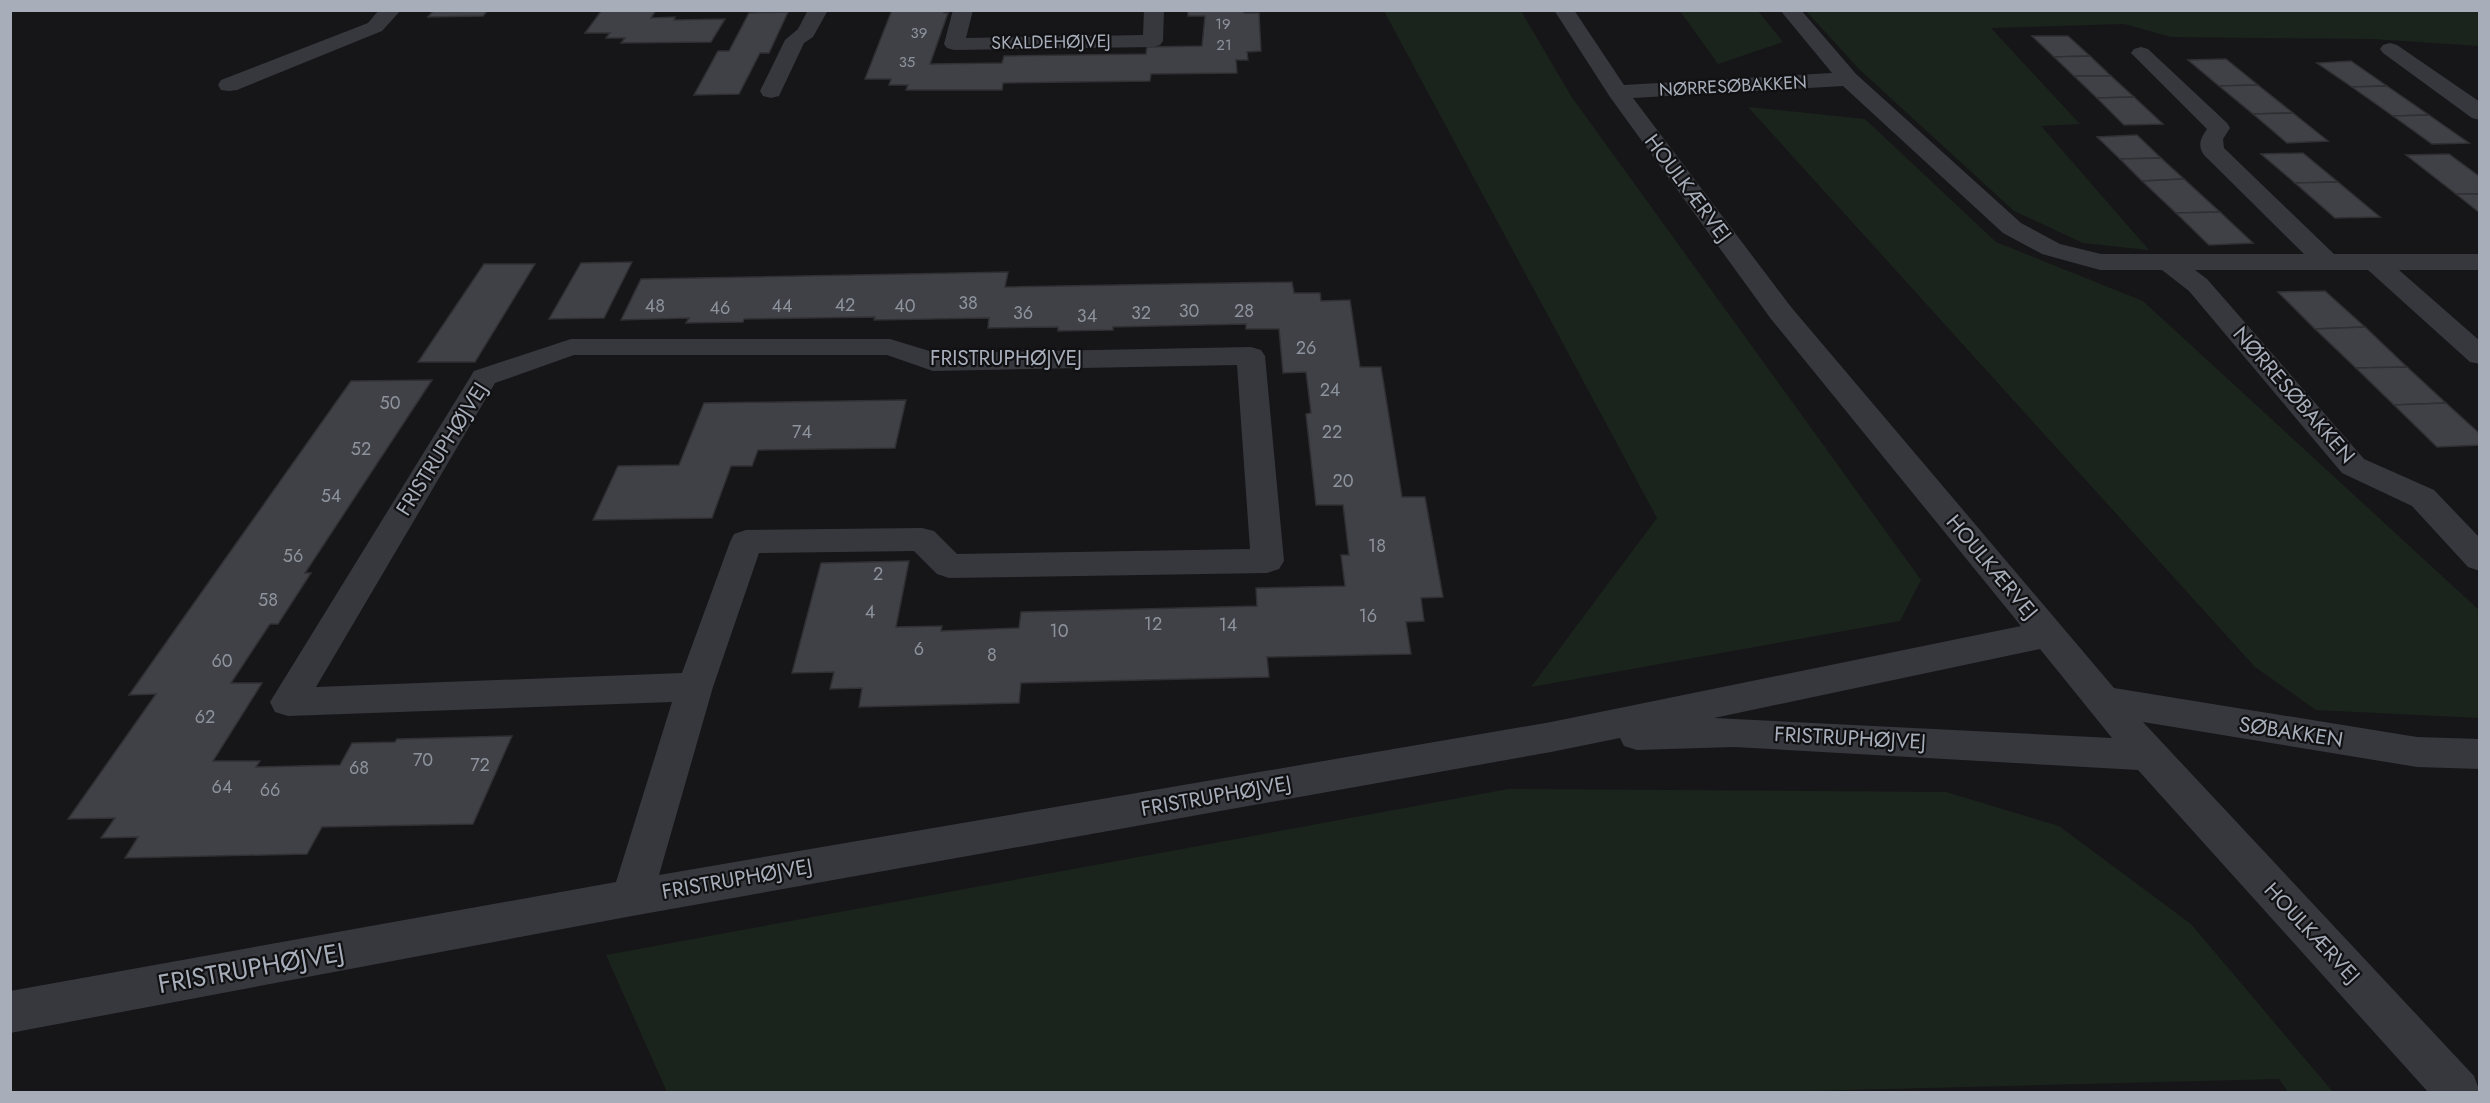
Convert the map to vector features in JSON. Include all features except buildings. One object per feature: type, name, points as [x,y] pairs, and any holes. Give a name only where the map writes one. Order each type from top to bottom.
[{"type":"street","points":[[229,85],[375,27],[391,10]]},
{"type":"street","points":[[771,91],[795,40],[806,33],[818,10]]},
{"type":"street","name":"SKALDEHØJVEJ","points":[[963,10],[954,44],[1153,41],[1154,10]]},
{"type":"street","name":"HOULKÆRVEJ","points":[[1563,10],[1618,92],[1781,313],[2148,755],[2458,1092]]},
{"type":"street","name":"NØRRESØBAKKEN","points":[[1790,10],[1848,79],[2012,228],[2051,249],[2100,262],[2171,264],[2480,262]]},
{"type":"street","points":[[2390,49],[2480,113]]},
{"type":"street","points":[[2141,53],[2219,128],[2212,139],[2212,150],[2328,263]]},
{"type":"street","name":"NØRRESØBAKKEN","points":[[1618,92],[1848,79]]},
{"type":"street","points":[[2375,262],[2480,356]]},
{"type":"street","name":"NØRRESØBAKKEN","points":[[2171,264],[2198,285],[2353,466],[2423,498],[2480,559]]},
{"type":"street","name":"FRISTRUPHØJVEJ","points":[[632,898],[695,687],[746,542],[921,539],[950,566],[1267,561],[1251,356],[933,362],[890,347],[571,346],[484,377],[288,702],[695,687]]},
{"type":"street","name":"FRISTRUPHØJVEJ","points":[[10,1012],[632,898],[1551,737],[2048,633]]},
{"type":"street","name":"SØBAKKEN","points":[[2103,701],[2417,752],[2480,754]]},
{"type":"street","name":"FRISTRUPHØJVEJ","points":[[1551,737],[1734,732],[2148,755]]},
{"type":"shaded area","points":[[1384,11],[1521,11],[1571,96],[1921,580],[1900,621],[1531,687],[1657,518]]},
{"type":"shaded area","points":[[1680,11],[1758,11],[1783,42],[1718,64]]},
{"type":"shaded area","points":[[1806,11],[2479,11],[2479,46],[2373,39],[2171,37],[2124,24],[1991,28],[2080,124],[2041,126],[2149,250],[2083,243],[2014,211],[1859,69]]},
{"type":"shaded area","points":[[1748,107],[1865,119],[1996,242],[2143,301],[2479,610],[2479,718],[2316,710],[2255,667]]},
{"type":"shaded area","points":[[1508,789],[1946,792],[2059,826],[2191,924],[2333,1092],[2288,1092],[2279,1079],[1769,1092],[667,1092],[606,955]]}]
